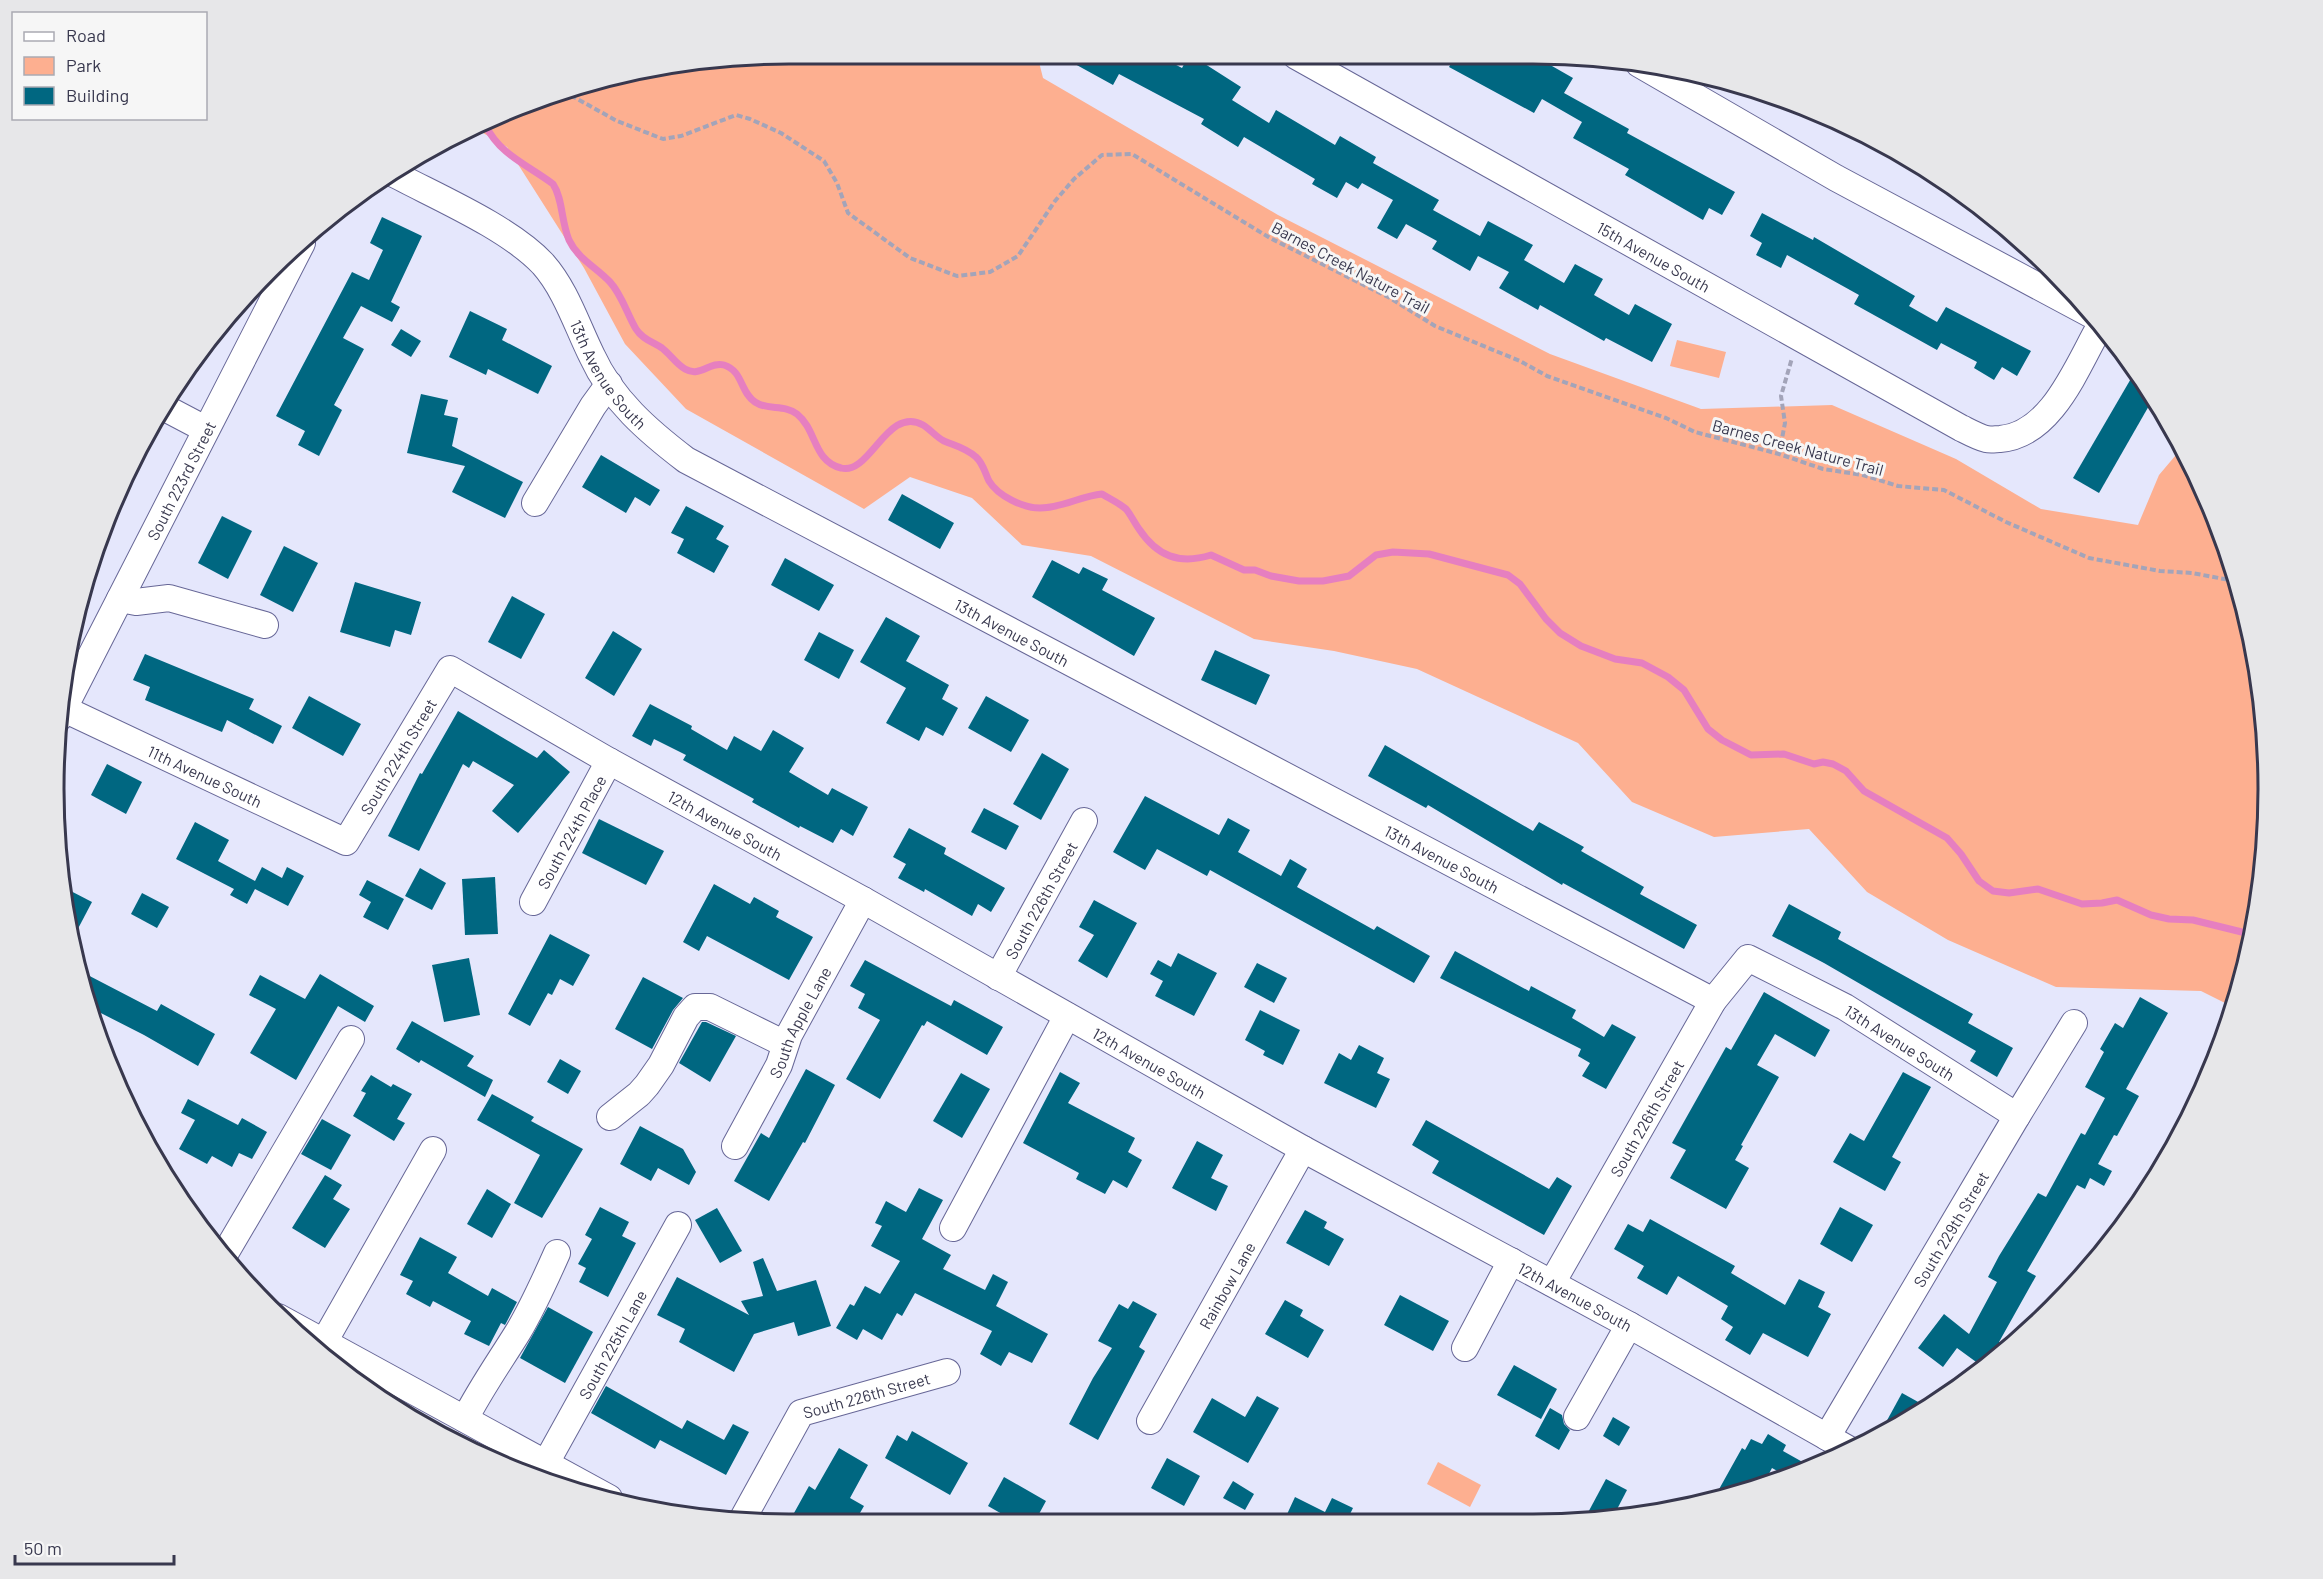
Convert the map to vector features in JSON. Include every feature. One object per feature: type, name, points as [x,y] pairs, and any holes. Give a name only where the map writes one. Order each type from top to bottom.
[{"type":"street","name":"15th Avenue South","points":[[1310,64],[1960,428],[1988,440],[2015,438],[2030,430],[2059,397],[2096,332]]},
{"type":"street","points":[[1659,76],[1836,178],[2073,305]]},
{"type":"street","name":"13th Avenue South","points":[[401,178],[498,230],[524,247],[544,265],[582,332],[592,358],[628,411],[652,434],[686,460],[1713,1001]]},
{"type":"street","name":"South 223rd Street","points":[[71,695],[292,263]]},
{"type":"street","points":[[535,503],[593,406],[609,384]]},
{"type":"street","points":[[172,411],[205,429]]},
{"type":"street","points":[[120,599],[136,602],[169,598],[265,625]]},
{"type":"street","name":"12th Avenue South","points":[[450,669],[609,761],[863,900],[1303,1149],[1629,1325],[1842,1445]]},
{"type":"street","name":"South 224th Street","points":[[346,842],[450,669]]},
{"type":"street","name":"11th Avenue South","points":[[69,716],[346,842]]},
{"type":"street","name":"South 224th Place","points":[[533,902],[609,761]]},
{"type":"street","name":"South 226th Street","points":[[998,977],[1084,821]]},
{"type":"street","name":"South Apple Lane","points":[[735,1146],[779,1065],[785,1044],[863,900]]},
{"type":"street","name":"13th Avenue South","points":[[1748,958],[1845,1007],[2017,1116]]},
{"type":"street","name":"South 226th Street","points":[[1552,1283],[1713,1001],[1748,958]]},
{"type":"street","points":[[610,1117],[639,1094],[646,1085],[661,1065],[686,1017],[695,1007],[710,1006],[785,1044]]},
{"type":"street","points":[[953,1228],[1067,1016]]},
{"type":"street","name":"South 229th Street","points":[[1827,1437],[2074,1023]]},
{"type":"street","points":[[228,1248],[351,1038]]},
{"type":"street","name":"Rainbow Lane","points":[[1150,1421],[1303,1149]]},
{"type":"street","points":[[324,1342],[433,1150]]},
{"type":"street","name":"South 225th Lane","points":[[546,1463],[678,1225]]},
{"type":"street","points":[[465,1419],[481,1388],[537,1297],[557,1253]]},
{"type":"street","points":[[1465,1348],[1511,1261]]},
{"type":"street","points":[[1577,1417],[1629,1325]]},
{"type":"street","points":[[311,1335],[586,1485]]},
{"type":"street","name":"South 226th Street","points":[[746,1513],[801,1413],[947,1372]]},
{"type":"path","name":"Barnes Creek Nature Trail","points":[[575,97],[618,121],[663,139],[681,136],[736,115],[782,133],[824,161],[837,183],[848,213],[910,258],[957,276],[990,272],[1018,256],[1055,201],[1074,179],[1102,155],[1132,154],[1270,238],[1390,298],[1435,326],[1520,361],[1547,376],[1666,418],[1695,432],[1779,454],[1823,469],[1863,475],[1898,486],[1944,490],[2006,522],[2089,558],[2160,571],[2192,573],[2227,580]]},
{"type":"path","points":[[1779,454],[1785,423],[1781,396],[1798,337]]},
{"type":"green space","points":[[790,64],[1040,64],[1043,78],[1278,215],[1550,354],[1701,409],[1832,405],[1956,459],[2041,509],[2138,525],[2159,475],[2176,455],[2203,512],[2234,602],[2245,648],[2257,742],[2257,837],[2252,884],[2245,931],[2226,1003],[2201,991],[2056,987],[1948,940],[1867,892],[1809,829],[1714,837],[1632,802],[1578,743],[1417,669],[1334,651],[1254,639],[1091,556],[1022,545],[972,498],[910,477],[864,509],[686,409],[625,344],[584,268],[507,147],[483,133],[556,103],[648,78],[742,66]]},
{"type":"green space","points":[[1677,340],[1726,352],[1719,378],[1670,366]]},
{"type":"green space","points":[[1438,1462],[1481,1485],[1470,1507],[1427,1484]]},
{"type":"building","points":[[1075,64],[1174,64],[1182,68],[1184,64],[1205,64],[1241,87],[1232,100],[1269,123],[1276,110],[1335,145],[1340,136],[1376,157],[1373,163],[1439,200],[1433,210],[1480,236],[1488,221],[1533,245],[1524,260],[1564,283],[1575,264],[1603,279],[1594,295],[1629,315],[1635,304],[1672,324],[1652,362],[1606,338],[1604,341],[1540,305],[1538,310],[1499,288],[1509,272],[1478,256],[1470,271],[1432,249],[1437,241],[1406,224],[1397,239],[1377,228],[1393,200],[1362,183],[1358,189],[1346,182],[1337,198],[1312,184],[1315,179],[1244,137],[1238,147],[1201,124],[1204,119],[1119,74],[1113,85]]},
{"type":"building","points":[[1451,64],[1550,65],[1573,78],[1564,93],[1629,129],[1627,133],[1735,192],[1722,215],[1709,208],[1703,220],[1625,175],[1629,169],[1573,138],[1582,122],[1542,99],[1534,113],[1449,67]]},
{"type":"building","points":[[1762,213],[1813,240],[1814,237],[1915,296],[1909,306],[1937,322],[1946,307],[2031,351],[2017,376],[2002,367],[1994,380],[1974,368],[1977,362],[1941,343],[1937,350],[1854,304],[1859,295],[1787,255],[1781,268],[1756,255],[1762,243],[1750,236]]},
{"type":"building","points":[[382,217],[422,236],[391,302],[400,307],[392,322],[361,306],[343,338],[364,349],[334,405],[342,410],[319,456],[298,445],[305,431],[276,416],[352,272],[369,280],[383,250],[370,243]]},
{"type":"building","points":[[470,311],[507,329],[502,340],[552,366],[538,394],[488,369],[486,375],[449,357]]},
{"type":"building","points":[[401,329],[421,341],[411,357],[391,345]]},
{"type":"building","points":[[2131,379],[2148,407],[2099,493],[2073,478]]},
{"type":"building","points":[[421,394],[448,400],[444,415],[458,418],[452,446],[523,482],[505,518],[452,492],[465,466],[407,453]]},
{"type":"building","points":[[601,455],[660,490],[650,506],[635,497],[626,513],[582,487]]},
{"type":"building","points":[[902,494],[954,523],[940,549],[888,520]]},
{"type":"building","points":[[686,506],[724,526],[716,539],[729,546],[714,573],[677,553],[684,539],[671,533]]},
{"type":"building","points":[[222,516],[252,531],[228,579],[198,563]]},
{"type":"building","points":[[284,546],[318,563],[293,612],[260,595]]},
{"type":"building","points":[[785,558],[834,585],[819,611],[771,585]]},
{"type":"building","points":[[1052,560],[1079,574],[1083,567],[1108,579],[1102,590],[1155,618],[1134,656],[1032,597]]},
{"type":"building","points":[[355,582],[421,602],[411,635],[395,630],[390,647],[340,632]]},
{"type":"building","points":[[512,596],[545,614],[521,659],[488,642]]},
{"type":"building","points":[[886,617],[920,636],[906,661],[949,685],[942,699],[958,708],[943,736],[926,727],[919,741],[886,723],[906,688],[860,662]]},
{"type":"building","points":[[613,631],[642,649],[614,696],[585,678]]},
{"type":"building","points":[[819,632],[854,650],[839,679],[804,660]]},
{"type":"building","points":[[1215,650],[1270,675],[1256,705],[1201,680]]},
{"type":"building","points":[[145,654],[254,699],[249,709],[282,726],[273,744],[227,720],[222,732],[145,700],[150,687],[133,680]]},
{"type":"building","points":[[309,696],[361,724],[343,756],[292,728]]},
{"type":"building","points":[[986,696],[1029,720],[1011,752],[968,728]]},
{"type":"building","points":[[650,704],[692,726],[691,729],[727,750],[734,736],[761,751],[773,730],[804,748],[789,772],[828,795],[832,788],[868,807],[853,836],[841,829],[833,843],[800,826],[799,828],[752,802],[754,799],[683,760],[686,755],[654,739],[651,746],[632,736]]},
{"type":"building","points":[[458,711],[537,758],[544,750],[570,772],[518,833],[492,811],[514,785],[473,761],[469,768],[463,764],[419,851],[388,836],[420,773],[422,774]]},
{"type":"building","points":[[1385,745],[1533,831],[1539,822],[1584,847],[1581,851],[1644,887],[1640,894],[1697,925],[1684,949],[1563,883],[1562,885],[1428,805],[1426,808],[1368,776]]},
{"type":"building","points":[[1042,753],[1069,769],[1041,820],[1013,804]]},
{"type":"building","points":[[107,764],[142,782],[126,814],[91,795]]},
{"type":"building","points":[[1145,796],[1219,835],[1228,818],[1250,830],[1238,852],[1281,876],[1290,859],[1307,869],[1297,887],[1374,930],[1377,926],[1430,956],[1414,983],[1210,870],[1207,876],[1157,849],[1145,870],[1113,852]]},
{"type":"building","points":[[984,808],[1019,826],[1006,850],[971,832]]},
{"type":"building","points":[[599,819],[664,851],[646,885],[582,853]]},
{"type":"building","points":[[195,822],[229,840],[218,861],[255,881],[262,867],[282,878],[287,867],[304,876],[288,906],[255,889],[247,904],[230,895],[234,889],[176,859]]},
{"type":"building","points":[[909,828],[946,848],[944,854],[1005,888],[991,912],[978,904],[972,916],[925,889],[924,892],[898,878],[906,864],[893,857]]},
{"type":"building","points":[[420,868],[446,883],[432,910],[405,896]]},
{"type":"building","points":[[495,877],[498,934],[465,935],[462,879]]},
{"type":"building","points":[[367,880],[404,899],[388,930],[363,917],[371,902],[359,895]]},
{"type":"building","points":[[714,884],[750,904],[754,897],[779,911],[776,917],[813,937],[789,980],[707,936],[699,951],[683,942]]},
{"type":"building","points":[[72,892],[92,902],[78,929]]},
{"type":"building","points":[[142,893],[169,907],[157,928],[131,914]]},
{"type":"building","points":[[1094,900],[1137,923],[1107,978],[1078,961],[1094,935],[1079,927]]},
{"type":"building","points":[[1789,904],[1841,932],[1838,939],[1973,1014],[1968,1023],[2013,1048],[1997,1077],[1970,1061],[1976,1051],[1824,963],[1772,936]]},
{"type":"building","points":[[550,934],[590,955],[573,986],[560,979],[552,995],[548,993],[530,1026],[508,1014]]},
{"type":"building","points":[[1455,951],[1529,991],[1531,986],[1576,1010],[1572,1018],[1604,1037],[1612,1024],[1636,1037],[1606,1089],[1582,1076],[1590,1063],[1578,1056],[1581,1049],[1440,978]]},
{"type":"building","points":[[1178,953],[1217,973],[1194,1016],[1155,996],[1163,981],[1150,974],[1158,960],[1171,967]]},
{"type":"building","points":[[469,958],[480,1015],[444,1022],[432,965]]},
{"type":"building","points":[[865,960],[951,1006],[954,1000],[1003,1027],[987,1055],[927,1021],[924,1026],[922,1025],[880,1099],[846,1079],[880,1020],[858,1008],[865,994],[850,986]]},
{"type":"building","points":[[1257,963],[1287,978],[1274,1003],[1244,987]]},
{"type":"building","points":[[320,974],[374,1006],[365,1022],[338,1006],[296,1080],[250,1053],[276,1009],[249,995],[260,975],[305,999]]},
{"type":"building","points":[[89,975],[157,1011],[161,1004],[215,1034],[198,1066],[100,1012]]},
{"type":"building","points":[[643,977],[683,998],[673,1010],[652,1049],[615,1029]]},
{"type":"building","points":[[1764,992],[1830,1030],[1815,1057],[1775,1034],[1757,1065],[1779,1077],[1741,1145],[1743,1146],[1735,1160],[1749,1168],[1726,1209],[1670,1178],[1686,1150],[1672,1143],[1726,1047],[1731,1050]]},
{"type":"building","points":[[2140,997],[2168,1013],[2126,1089],[2139,1096],[2117,1136],[2114,1135],[2098,1164],[2112,1171],[2104,1186],[2090,1178],[2085,1189],[2077,1185],[2027,1271],[2036,1276],[1999,1342],[2001,1344],[1977,1363],[1957,1348],[1943,1367],[1918,1348],[1944,1314],[1969,1334],[1997,1282],[1988,1277],[1999,1256],[2038,1193],[2046,1197],[2081,1133],[2085,1135],[2105,1098],[2085,1087],[2104,1052],[2100,1049],[2115,1023],[2123,1028]]},
{"type":"building","points":[[1260,1010],[1300,1030],[1283,1065],[1263,1055],[1265,1051],[1245,1040]]},
{"type":"building","points":[[412,1021],[474,1056],[467,1066],[493,1080],[485,1097],[421,1060],[419,1063],[396,1049]]},
{"type":"building","points":[[702,1022],[736,1036],[710,1082],[679,1063]]},
{"type":"building","points":[[1359,1045],[1384,1058],[1377,1073],[1390,1079],[1376,1108],[1324,1083],[1339,1053],[1351,1060]]},
{"type":"building","points":[[560,1059],[581,1071],[568,1094],[547,1082]]},
{"type":"building","points":[[806,1069],[835,1085],[805,1143],[803,1142],[769,1201],[734,1181],[761,1133],[769,1138]]},
{"type":"building","points":[[1060,1072],[1080,1083],[1068,1103],[1135,1138],[1128,1152],[1142,1160],[1127,1188],[1113,1180],[1105,1194],[1076,1179],[1079,1173],[1023,1143]]},
{"type":"building","points":[[1903,1072],[1931,1087],[1892,1157],[1901,1162],[1885,1191],[1833,1162],[1850,1133],[1864,1141]]},
{"type":"building","points":[[961,1073],[990,1089],[962,1138],[933,1121]]},
{"type":"building","points":[[371,1075],[391,1087],[393,1084],[412,1094],[397,1119],[405,1123],[394,1141],[353,1116],[366,1093],[361,1091]]},
{"type":"building","points":[[492,1094],[534,1117],[531,1121],[583,1149],[542,1218],[514,1203],[540,1155],[477,1120]]},
{"type":"building","points":[[188,1099],[238,1125],[242,1118],[267,1132],[252,1159],[239,1153],[232,1167],[212,1156],[207,1164],[179,1149],[195,1120],[181,1113]]},
{"type":"building","points":[[322,1119],[351,1135],[331,1170],[301,1154]]},
{"type":"building","points":[[1426,1120],[1549,1189],[1557,1177],[1572,1186],[1544,1235],[1432,1173],[1439,1161],[1412,1145]]},
{"type":"building","points":[[640,1126],[683,1149],[696,1172],[689,1185],[658,1168],[651,1181],[620,1164]]},
{"type":"building","points":[[1197,1141],[1223,1155],[1211,1178],[1228,1186],[1216,1211],[1172,1188]]},
{"type":"building","points":[[325,1175],[342,1185],[333,1199],[350,1209],[325,1248],[292,1228]]},
{"type":"building","points":[[919,1188],[943,1200],[922,1239],[951,1255],[943,1269],[985,1290],[993,1274],[1008,1282],[996,1306],[1048,1334],[1032,1363],[1009,1352],[1001,1366],[980,1354],[992,1331],[915,1293],[902,1316],[897,1313],[882,1340],[863,1329],[857,1340],[836,1328],[850,1304],[854,1306],[865,1286],[880,1294],[900,1261],[871,1246],[882,1226],[875,1223],[886,1201],[906,1212]]},
{"type":"building","points":[[487,1189],[511,1204],[492,1238],[467,1224]]},
{"type":"building","points":[[600,1207],[629,1222],[622,1236],[636,1243],[608,1297],[579,1282],[586,1268],[578,1264],[592,1239],[585,1235]]},
{"type":"building","points":[[1840,1207],[1873,1225],[1852,1262],[1820,1244]]},
{"type":"building","points":[[717,1208],[742,1251],[720,1263],[695,1220]]},
{"type":"building","points":[[1305,1210],[1327,1222],[1324,1228],[1344,1239],[1329,1266],[1286,1243]]},
{"type":"building","points":[[1650,1219],[1735,1266],[1731,1273],[1785,1305],[1799,1279],[1825,1292],[1818,1307],[1831,1314],[1808,1357],[1763,1333],[1750,1355],[1725,1340],[1733,1327],[1721,1319],[1728,1306],[1678,1276],[1667,1295],[1637,1278],[1644,1266],[1614,1249],[1628,1224],[1643,1232]]},
{"type":"building","points":[[420,1237],[457,1257],[448,1273],[488,1296],[492,1288],[517,1302],[505,1325],[501,1323],[489,1346],[464,1334],[471,1321],[433,1301],[430,1307],[406,1294],[413,1281],[400,1275]]},
{"type":"building","points":[[763,1258],[777,1291],[816,1280],[831,1326],[798,1336],[794,1322],[754,1334],[734,1372],[679,1342],[685,1329],[657,1315],[677,1277],[749,1315],[741,1301],[763,1296],[753,1262]]},
{"type":"building","points":[[1400,1295],[1449,1321],[1433,1351],[1384,1325]]},
{"type":"building","points":[[1285,1300],[1303,1310],[1300,1316],[1324,1330],[1308,1358],[1265,1334]]},
{"type":"building","points":[[1133,1301],[1157,1314],[1139,1347],[1145,1351],[1098,1440],[1069,1424],[1112,1348],[1098,1341],[1119,1304],[1128,1309]]},
{"type":"building","points":[[548,1307],[593,1332],[565,1383],[520,1358]]},
{"type":"building","points":[[1514,1365],[1557,1389],[1541,1419],[1497,1395]]},
{"type":"building","points":[[606,1386],[682,1429],[687,1420],[724,1440],[733,1424],[749,1432],[726,1475],[660,1440],[655,1449],[591,1413]]},
{"type":"building","points":[[1902,1393],[1919,1403],[1896,1417],[1886,1423]]},
{"type":"building","points":[[1257,1396],[1279,1408],[1248,1463],[1193,1432],[1212,1398],[1245,1417]]},
{"type":"building","points":[[1550,1408],[1562,1415],[1564,1424],[1570,1430],[1559,1450],[1535,1436]]},
{"type":"building","points":[[1613,1417],[1630,1427],[1619,1446],[1603,1436]]},
{"type":"building","points":[[912,1431],[968,1463],[950,1495],[885,1458],[897,1435],[907,1441]]},
{"type":"building","points":[[1768,1434],[1786,1445],[1783,1451],[1803,1462],[1778,1472],[1772,1468],[1768,1476],[1718,1491],[1742,1448],[1745,1450],[1751,1439],[1762,1444]]},
{"type":"building","points":[[839,1448],[868,1465],[850,1498],[864,1506],[859,1514],[794,1513],[809,1486],[815,1490]]},
{"type":"building","points":[[1167,1458],[1200,1476],[1184,1506],[1151,1488]]},
{"type":"building","points":[[1004,1477],[1046,1501],[1039,1514],[1002,1514],[988,1506]]},
{"type":"building","points":[[1606,1479],[1627,1490],[1617,1509],[1588,1512]]},
{"type":"building","points":[[1233,1481],[1254,1494],[1245,1510],[1223,1498]]},
{"type":"building","points":[[1295,1497],[1325,1512],[1332,1498],[1353,1508],[1350,1514],[1287,1514]]},
{"type":"waterway","points":[[489,130],[499,145],[515,159],[553,184],[559,196],[566,233],[573,247],[614,287],[641,335],[662,348],[690,371],[700,371],[719,364],[730,368],[735,372],[746,393],[755,402],[760,405],[787,409],[797,414],[808,428],[820,452],[832,464],[841,468],[851,468],[861,462],[899,424],[910,421],[923,425],[941,439],[972,454],[980,462],[989,481],[998,492],[1026,506],[1048,507],[1102,494],[1126,509],[1153,546],[1170,556],[1189,559],[1211,555],[1244,570],[1255,570],[1271,576],[1299,581],[1323,581],[1349,576],[1376,555],[1393,552],[1429,554],[1508,575],[1520,584],[1546,619],[1560,633],[1581,646],[1615,659],[1642,663],[1668,677],[1684,690],[1708,729],[1722,740],[1751,755],[1784,754],[1814,764],[1823,762],[1833,764],[1846,771],[1864,791],[1947,838],[1979,881],[1993,891],[2009,893],[2038,889],[2082,904],[2117,900],[2151,915],[2169,919],[2193,920],[2245,933]]}]
